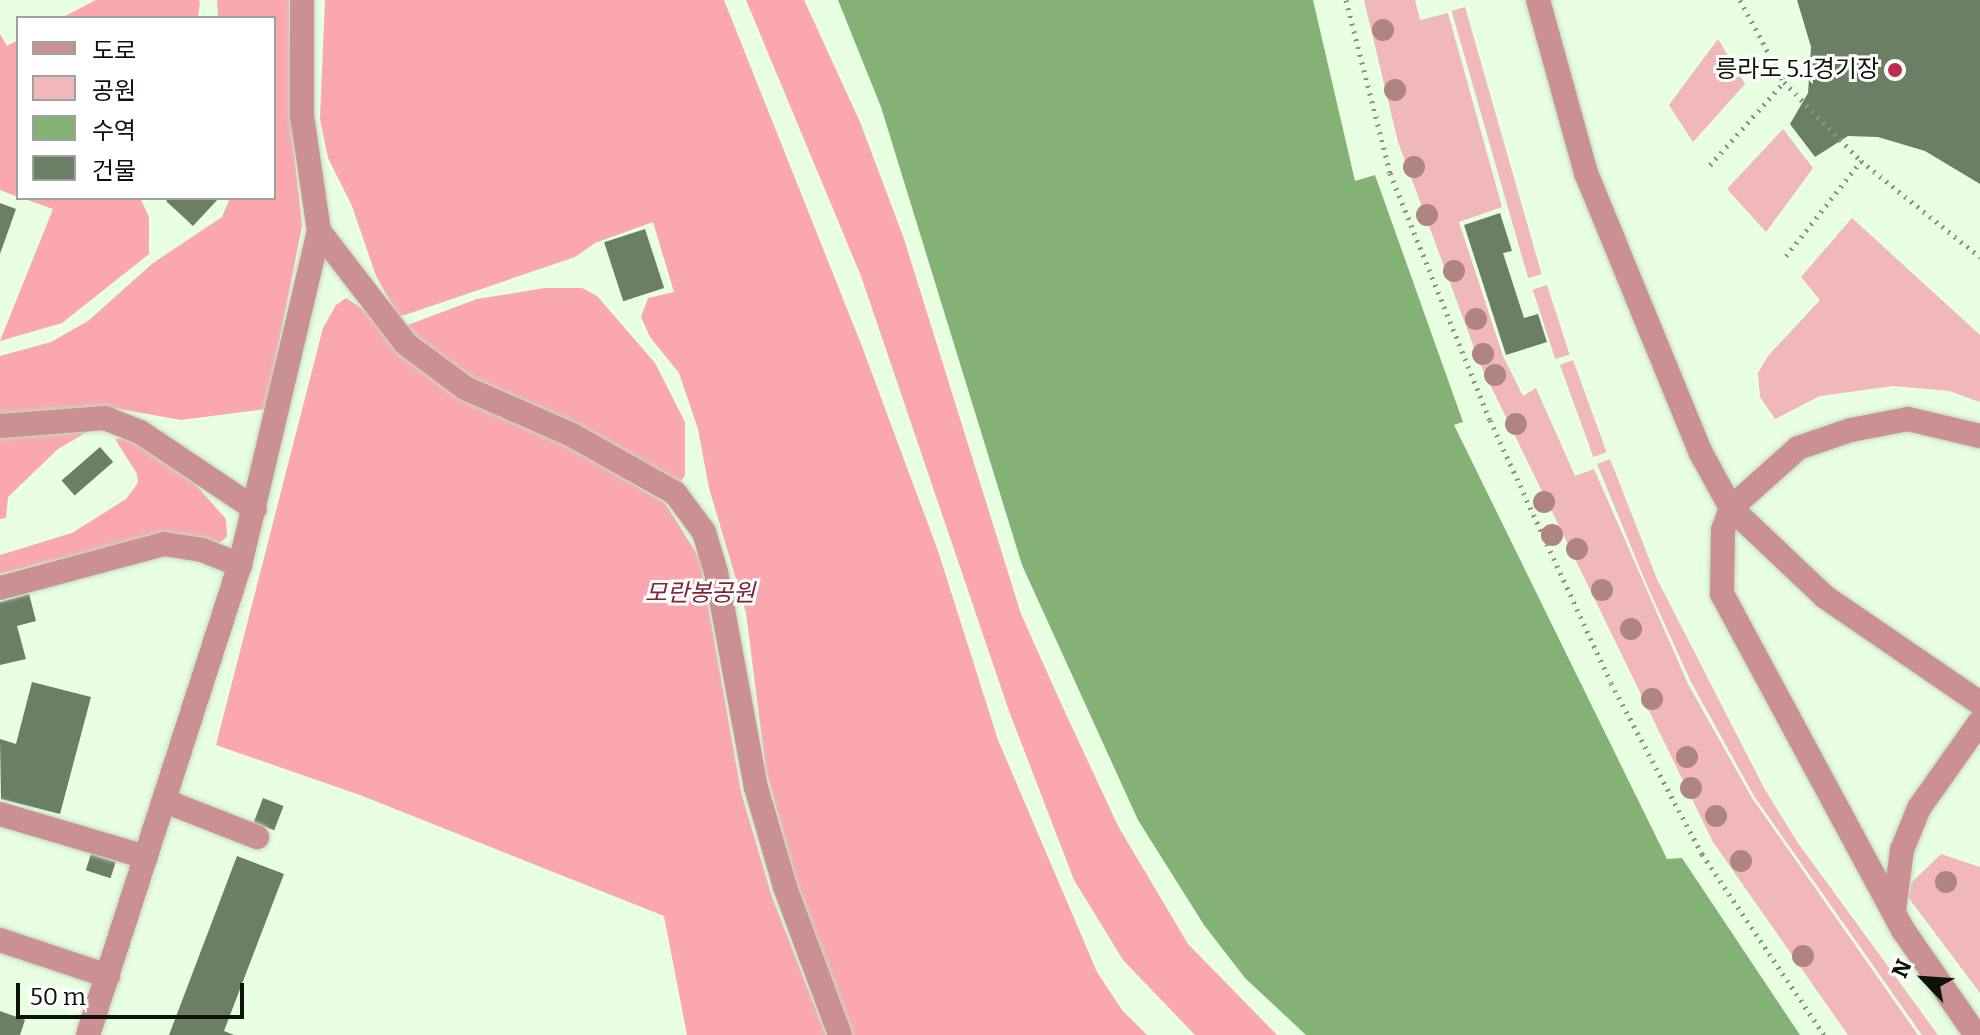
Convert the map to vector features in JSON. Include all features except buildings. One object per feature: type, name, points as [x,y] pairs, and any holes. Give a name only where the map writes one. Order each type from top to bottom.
[{"type":"street","points":[[88,1035],[240,565],[319,231],[302,116],[302,0]]},
{"type":"street","points":[[1538,0],[1586,173],[1701,453],[1731,508],[1825,597],[1980,703]]},
{"type":"street","points":[[319,231],[406,344],[465,388],[572,435],[675,493],[704,532],[716,572],[756,787],[785,887],[840,1035]]},
{"type":"street","points":[[0,426],[105,418],[140,432],[255,509]]},
{"type":"street","points":[[1976,1035],[1894,910],[1722,594],[1723,530],[1731,508],[1798,448],[1851,430],[1908,419],[1980,436]]},
{"type":"street","points":[[0,588],[164,544],[202,550],[240,565]]},
{"type":"street","points":[[1894,910],[1902,850],[1919,808],[1980,722]]},
{"type":"street","points":[[165,801],[257,837]]},
{"type":"street","points":[[0,814],[146,857]]},
{"type":"street","points":[[0,940],[108,976]]},
{"type":"path","points":[[1346,0],[1390,173],[1490,420],[1611,683],[1702,854],[1824,1035]]},
{"type":"path","points":[[1740,0],[1784,82],[1861,161],[1980,257]]},
{"type":"path","points":[[1710,165],[1784,82]]},
{"type":"path","points":[[1786,256],[1861,161]]},
{"type":"green space","points":[[96,0],[200,1],[198,16],[65,16]]},
{"type":"green space","points":[[217,0],[289,0],[291,122],[302,226],[266,409],[181,420],[103,406],[0,417],[0,356],[51,342],[88,321],[153,263],[222,217],[229,200],[276,200],[276,16],[218,16]]},
{"type":"green space","points":[[325,0],[724,0],[861,344],[938,551],[998,740],[1097,972],[1122,1010],[1147,1035],[853,1035],[796,880],[766,771],[746,613],[709,488],[698,429],[679,373],[650,337],[641,317],[648,298],[674,292],[653,222],[595,243],[575,257],[399,317],[376,276],[352,206],[328,158],[320,119]]},
{"type":"green space","points":[[746,0],[804,0],[860,122],[904,239],[1021,614],[1064,710],[1118,826],[1188,944],[1277,1035],[1195,1035],[1123,960],[1074,880],[1009,711],[861,276]]},
{"type":"green space","points":[[1364,0],[1415,0],[1420,20],[1448,13],[1502,207],[1459,222],[1503,356],[1523,396],[1536,388],[1575,476],[1594,469],[1688,684],[1752,798],[1918,1035],[1848,1035],[1713,842],[1480,364],[1398,142]]},
{"type":"green space","points":[[1465,7],[1542,274],[1528,278],[1452,11]]},
{"type":"green space","points":[[0,34],[7,46],[16,41],[16,196],[0,190]]},
{"type":"green space","points":[[1718,39],[1745,84],[1693,142],[1669,105]]},
{"type":"green space","points":[[1783,129],[1813,168],[1766,232],[1727,189]]},
{"type":"green space","points":[[28,200],[141,200],[149,217],[149,254],[62,323],[0,341],[53,209]]},
{"type":"green space","points":[[1852,218],[1980,335],[1980,402],[1949,391],[1893,386],[1820,396],[1775,419],[1760,397],[1758,373],[1768,356],[1820,300],[1801,277]]},
{"type":"green space","points":[[1547,285],[1570,354],[1555,359],[1533,290]]},
{"type":"green space","points":[[545,288],[582,288],[597,296],[655,363],[685,422],[685,475],[677,487],[460,372],[405,326],[477,299]]},
{"type":"green space","name":"모란봉공원","points":[[346,298],[363,309],[397,349],[462,398],[566,444],[665,503],[700,559],[741,792],[772,897],[826,1035],[687,1035],[664,916],[360,795],[216,745],[323,328],[336,305]]},
{"type":"green space","points":[[1573,360],[1607,452],[1593,457],[1560,365]]},
{"type":"green space","points":[[92,429],[58,449],[8,497],[6,518],[0,519],[0,434]]},
{"type":"green space","points":[[127,438],[196,485],[226,519],[227,537],[219,543],[162,533],[0,574],[0,555],[72,533],[126,499],[138,483],[137,474],[115,439]]},
{"type":"green space","points":[[1610,459],[1657,579],[1764,788],[1798,843],[1938,1035],[1922,1035],[1754,796],[1691,682],[1646,583],[1597,464]]},
{"type":"green space","points":[[1941,854],[1980,867],[1980,993],[1908,897],[1912,882]]},
{"type":"water","points":[[838,0],[1313,0],[1355,181],[1375,175],[1463,422],[1454,425],[1667,859],[1682,858],[1800,1035],[1306,1035],[1245,978],[1204,925],[1138,820],[1022,565],[881,107]]},
{"type":"place","name":"릉라도 5.1경기장","points":[[1895,70]]}]
